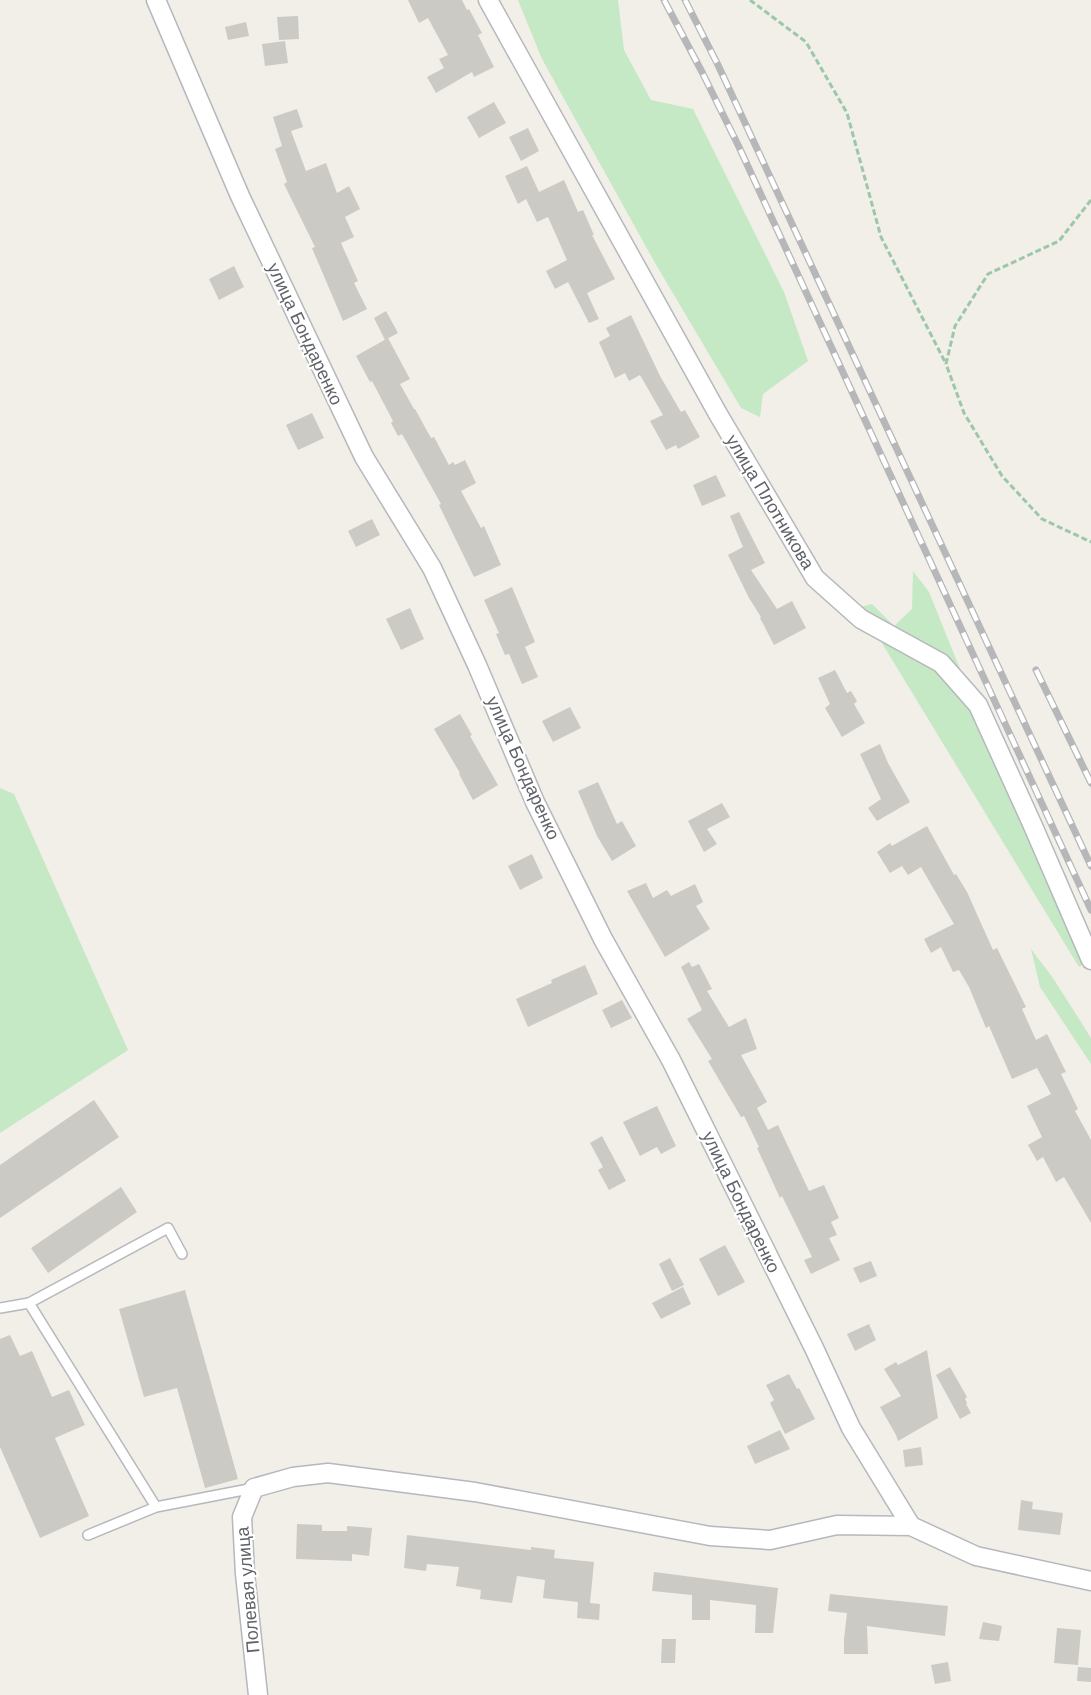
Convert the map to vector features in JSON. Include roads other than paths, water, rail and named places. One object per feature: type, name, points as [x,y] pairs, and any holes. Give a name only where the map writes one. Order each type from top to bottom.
[{"type":"street","name":"улица Бондаренко","points":[[156,0],[240,196],[364,457],[432,568],[477,665],[535,802],[603,939],[671,1060],[814,1348],[851,1428],[911,1526]]},
{"type":"street","name":"улица Плотникова","points":[[488,0],[723,424],[815,578],[861,619],[941,663],[978,705],[1091,960]]},
{"type":"street","points":[[254,1488],[293,1477],[328,1473],[475,1492],[710,1536],[770,1540],[837,1525],[911,1526],[976,1556],[1091,1581]]},
{"type":"street","name":"Полевая улица","points":[[254,1488],[242,1517],[244,1574],[258,1695]]},
{"type":"lane","points":[[0,1308],[29,1303],[168,1228],[182,1254]]},
{"type":"lane","points":[[29,1303],[156,1507]]},
{"type":"lane","points":[[88,1535],[156,1507],[254,1488]]},
{"type":"railway","points":[[664,0],[739,147],[1091,910]]},
{"type":"railway","points":[[685,0],[718,65],[1091,866]]},
{"type":"railway","points":[[1036,670],[1091,783]]}]
